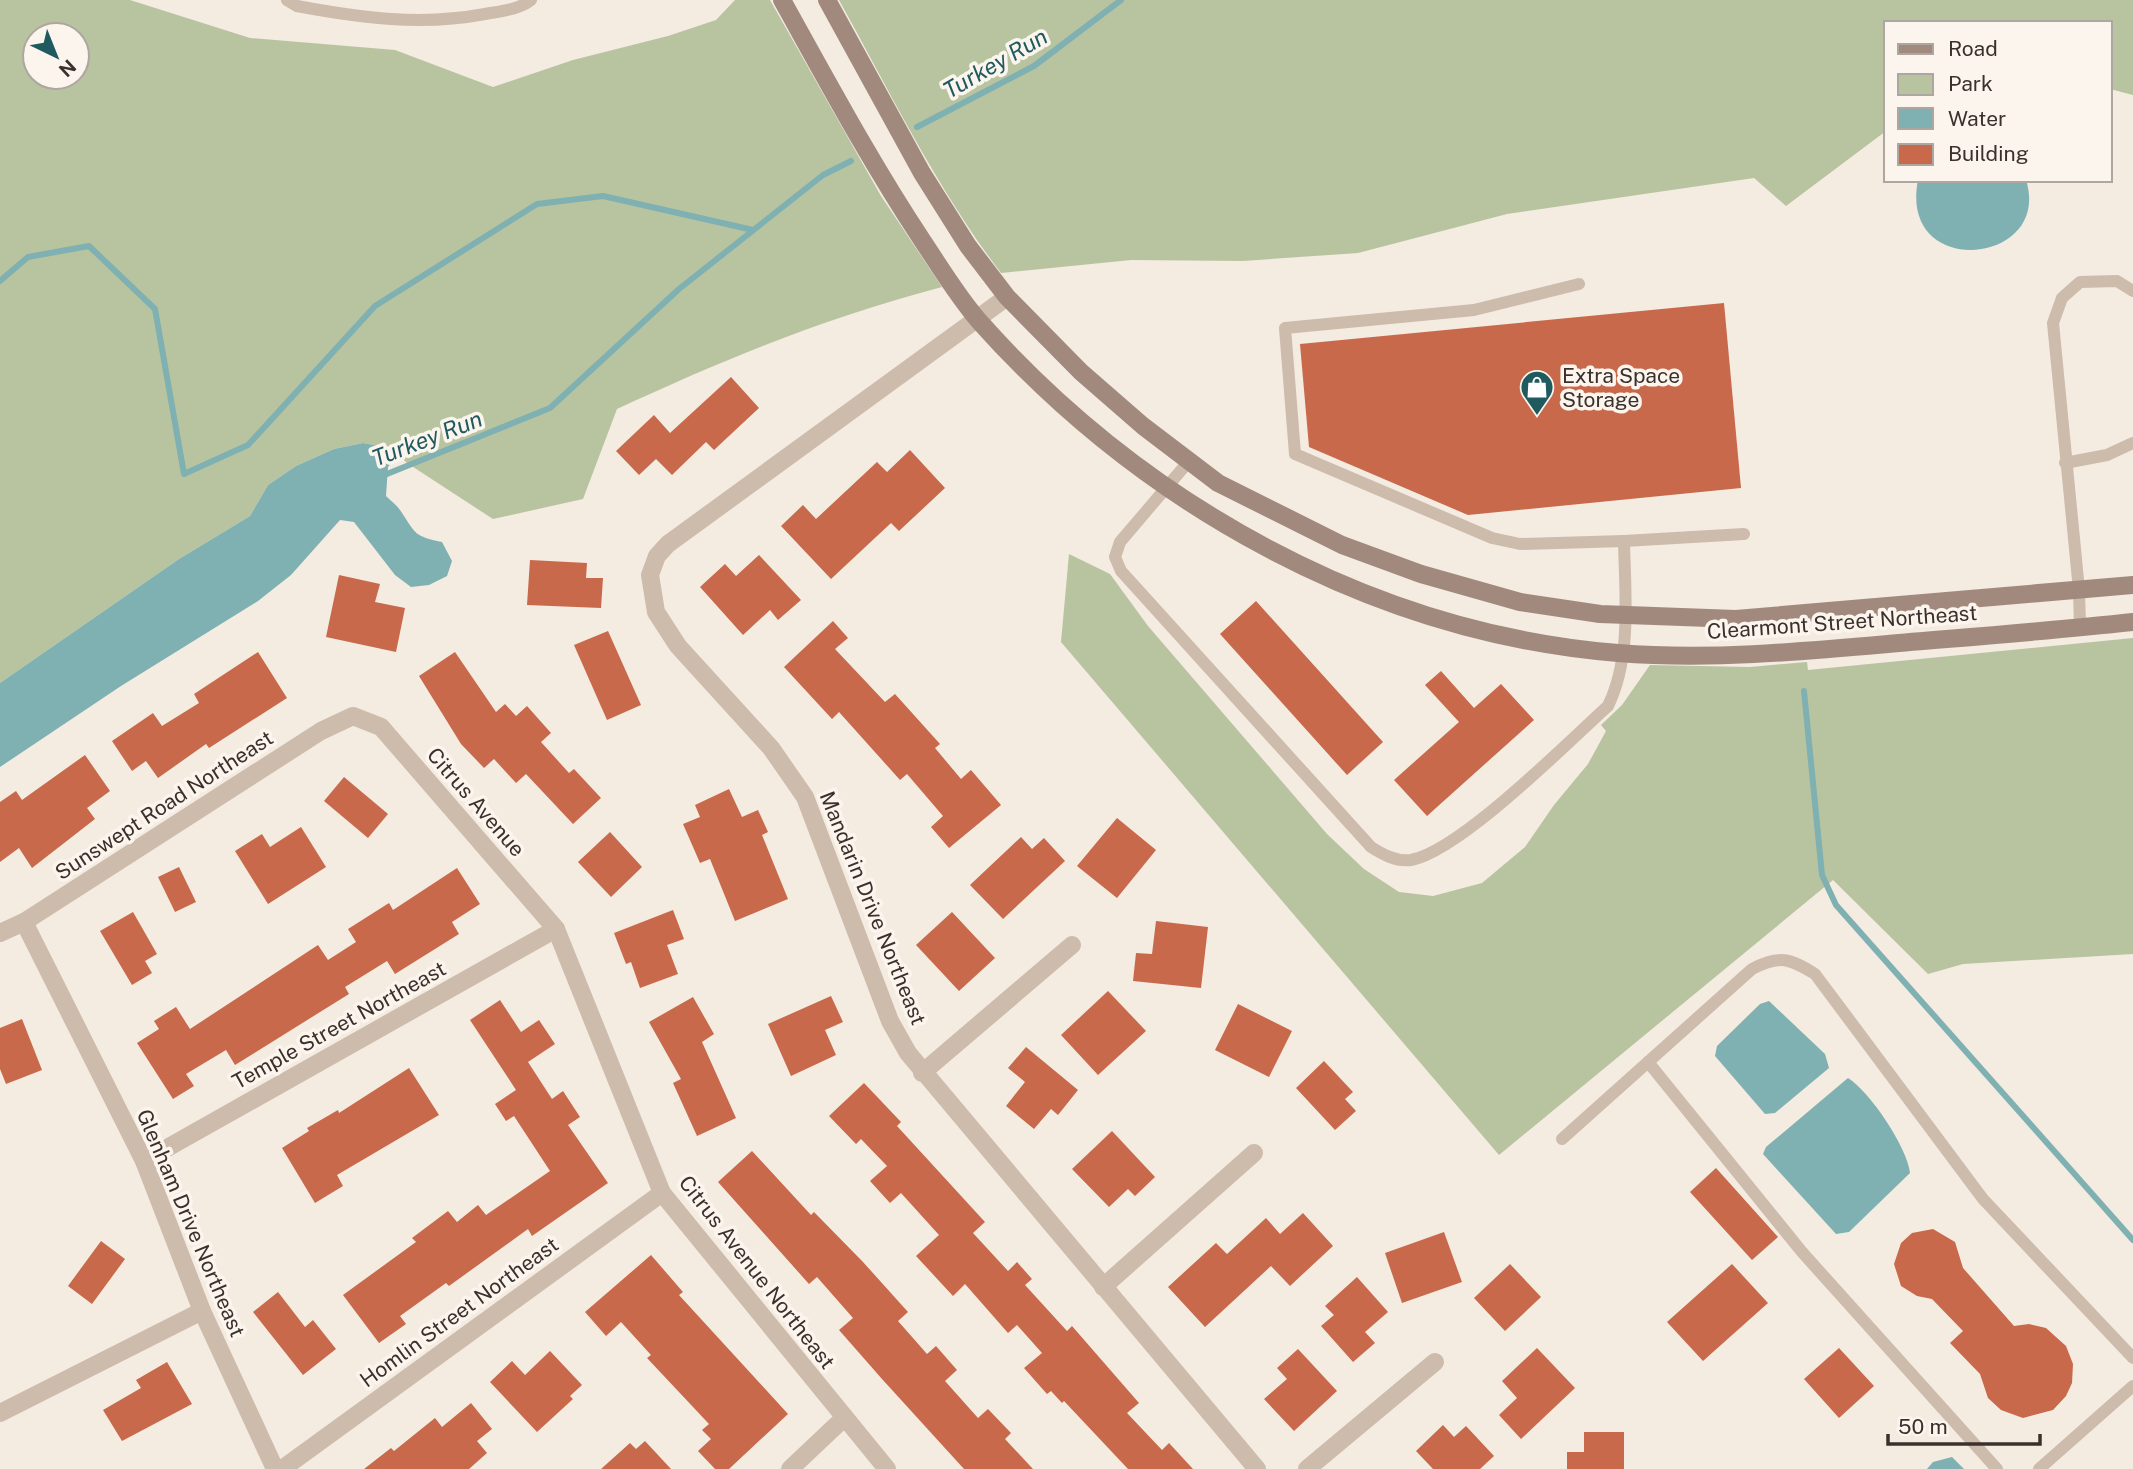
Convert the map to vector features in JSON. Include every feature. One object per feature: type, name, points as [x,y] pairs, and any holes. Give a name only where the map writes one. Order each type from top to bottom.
[{"type":"street","name":"Clearmont Street Northeast","points":[[782,0],[890,192],[978,319],[1111,447],[1199,511],[1315,572],[1408,612],[1517,639],[1622,653],[1749,656],[2133,622]]},
{"type":"street","name":"Clearmont Street Northeast","points":[[827,0],[922,173],[968,246],[1007,297],[1081,372],[1143,426],[1218,483],[1342,545],[1421,574],[1520,602],[1625,615],[1736,619],[2133,585]]},
{"type":"street","name":"Mandarin Drive Northeast","points":[[1007,297],[685,530],[657,556],[650,575],[653,600],[665,629],[771,748],[805,797],[890,1021],[922,1073],[1257,1469]]},
{"type":"street","name":"Sunswept Road Northeast","points":[[0,933],[24,922],[321,731],[353,716]]},
{"type":"street","name":"Citrus Avenue","points":[[353,716],[381,727],[556,929]]},
{"type":"street","name":"Glenham Drive Northeast","points":[[24,922],[144,1161],[202,1311],[275,1469]]},
{"type":"street","name":"Temple Street Northeast","points":[[144,1161],[556,929]]},
{"type":"street","name":"Citrus Avenue Northeast","points":[[556,929],[662,1193],[887,1469]]},
{"type":"street","points":[[922,1073],[1072,945]]},
{"type":"street","points":[[1102,1287],[1254,1153]]},
{"type":"street","name":"Homlin Street Northeast","points":[[282,1469],[662,1193]]},
{"type":"street","points":[[0,1413],[202,1311]]},
{"type":"street","points":[[1307,1469],[1435,1363]]},
{"type":"street","points":[[790,1469],[844,1418]]},
{"type":"lane","points":[[287,0],[297,6],[371,20],[425,21],[512,9],[531,0]]},
{"type":"lane","points":[[2080,628],[2079,590],[2053,323],[2062,298],[2080,282],[2117,281],[2133,291]]},
{"type":"lane","points":[[1579,284],[1474,310],[1285,328],[1295,454],[1492,538],[1520,544],[1744,534]]},
{"type":"lane","points":[[2065,463],[2107,455],[2133,443]]},
{"type":"lane","points":[[1189,461],[1120,542],[1115,557],[1121,571],[1371,847],[1387,857],[1410,860],[1463,834],[1608,706],[1617,687],[1622,653],[1625,615],[1624,541]]},
{"type":"lane","points":[[1562,1139],[1752,969],[1772,959],[1794,961],[1815,974],[1983,1199],[2133,1358]]},
{"type":"lane","points":[[1648,1062],[1802,1252],[1997,1469]]},
{"type":"lane","points":[[2039,1469],[2133,1386]]},
{"type":"green space","points":[[0,0],[130,0],[250,38],[395,50],[493,87],[573,60],[668,36],[716,20],[735,0],[770,0],[881,196],[942,287],[857,312],[777,340],[617,409],[583,499],[493,519],[407,463],[391,448],[363,443],[334,449],[296,466],[268,485],[250,516],[179,559],[0,683]]},
{"type":"green space","points":[[839,0],[2133,0],[2133,95],[2112,90],[2112,21],[1884,21],[1884,132],[1786,206],[1754,178],[1507,214],[1358,253],[1243,261],[1131,260],[1001,273],[956,208]]},
{"type":"green space","points":[[1069,554],[1110,574],[1148,626],[1327,834],[1364,869],[1399,892],[1433,896],[1482,883],[1525,847],[1554,805],[1588,764],[1606,731],[1601,725],[1622,705],[1650,665],[1750,667],[1807,662],[1808,670],[2133,638],[2133,954],[1963,964],[1928,974],[1833,880],[1499,1155],[1061,642]]},
{"type":"water","points":[[1918,182],[2026,182],[2028,209],[2018,230],[1998,244],[1975,250],[1951,247],[1930,235],[1918,212]]},
{"type":"water","points":[[363,443],[391,448],[398,455],[388,467],[386,496],[399,508],[417,533],[442,542],[452,561],[447,576],[429,585],[411,587],[395,575],[354,522],[340,520],[291,575],[258,601],[121,686],[0,767],[0,683],[179,559],[250,516],[268,485],[296,466],[334,449]]},
{"type":"water","points":[[1769,1001],[1825,1054],[1829,1068],[1775,1113],[1765,1114],[1715,1056],[1717,1046],[1760,1004]]},
{"type":"water","points":[[1848,1078],[1867,1095],[1886,1121],[1902,1149],[1910,1173],[1849,1232],[1836,1234],[1763,1154],[1766,1147]]},
{"type":"water","points":[[1952,1457],[1964,1469],[1927,1469],[1933,1462]]},
{"type":"building","points":[[1724,303],[1741,488],[1468,515],[1309,447],[1300,344]]},
{"type":"building","points":[[731,377],[759,408],[714,450],[706,442],[672,475],[656,459],[639,475],[616,451],[654,415],[670,433]]},
{"type":"building","points":[[910,450],[945,488],[899,531],[891,523],[831,579],[781,526],[803,505],[816,519],[877,462],[887,472]]},
{"type":"building","points":[[759,555],[801,600],[778,620],[770,610],[743,635],[700,587],[725,564],[736,576]]},
{"type":"building","points":[[530,560],[587,563],[586,578],[603,578],[601,608],[527,605]]},
{"type":"building","points":[[339,575],[380,584],[375,602],[405,608],[396,652],[326,637]]},
{"type":"building","points":[[1256,601],[1383,742],[1347,775],[1220,634]]},
{"type":"building","points":[[833,621],[848,638],[835,649],[885,702],[895,694],[940,744],[935,748],[961,779],[971,770],[1001,805],[949,848],[931,827],[943,816],[907,774],[900,780],[839,712],[832,719],[784,667]]},
{"type":"building","points":[[608,631],[641,705],[607,720],[574,645]]},
{"type":"building","points":[[258,652],[287,698],[209,748],[206,744],[158,778],[146,761],[132,771],[112,741],[153,713],[162,726],[199,703],[194,694]]},
{"type":"building","points":[[455,652],[496,712],[505,704],[516,716],[527,706],[551,733],[541,742],[569,773],[574,769],[601,798],[573,824],[526,774],[516,783],[494,759],[484,768],[461,744],[419,676]]},
{"type":"building","points":[[1441,671],[1474,708],[1501,684],[1534,720],[1427,816],[1394,780],[1459,722],[1425,685]]},
{"type":"building","points":[[85,755],[110,791],[87,808],[95,819],[32,868],[19,848],[0,862],[0,802],[16,791],[22,800]]},
{"type":"building","points":[[344,777],[388,814],[368,838],[324,801]]},
{"type":"building","points":[[729,789],[742,817],[758,810],[768,832],[762,835],[788,899],[735,921],[710,859],[700,863],[683,824],[700,817],[695,805]]},
{"type":"building","points":[[1117,818],[1156,850],[1117,898],[1077,866]]},
{"type":"building","points":[[301,827],[326,867],[268,904],[235,851],[262,834],[270,847]]},
{"type":"building","points":[[610,832],[642,867],[611,897],[578,862]]},
{"type":"building","points":[[1021,837],[1032,849],[1044,838],[1065,861],[1003,919],[970,885]]},
{"type":"building","points":[[179,867],[196,902],[175,912],[158,877]]},
{"type":"building","points":[[457,868],[480,904],[452,922],[459,934],[395,974],[387,961],[345,987],[349,994],[235,1065],[226,1050],[186,1074],[194,1086],[173,1099],[137,1043],[159,1029],[154,1021],[176,1007],[190,1029],[318,945],[328,960],[356,942],[348,929],[389,903],[393,910]]},
{"type":"building","points":[[673,910],[684,939],[667,945],[678,974],[640,988],[631,962],[626,964],[614,933]]},
{"type":"building","points":[[133,912],[157,954],[145,961],[152,973],[132,985],[100,931]]},
{"type":"building","points":[[952,912],[995,958],[959,991],[916,945]]},
{"type":"building","points":[[1156,921],[1208,927],[1201,988],[1133,981],[1136,953],[1152,954]]},
{"type":"building","points":[[1108,991],[1146,1031],[1098,1075],[1061,1035]]},
{"type":"building","points":[[831,996],[843,1022],[825,1030],[836,1055],[791,1076],[768,1024]]},
{"type":"building","points":[[693,997],[714,1034],[702,1042],[736,1118],[697,1136],[673,1083],[681,1079],[649,1022]]},
{"type":"building","points":[[500,1000],[521,1032],[539,1020],[555,1044],[528,1062],[552,1099],[563,1091],[580,1117],[568,1125],[608,1183],[532,1236],[528,1229],[449,1286],[446,1283],[400,1316],[406,1324],[379,1343],[343,1295],[416,1242],[412,1238],[448,1211],[457,1222],[478,1205],[486,1215],[550,1171],[514,1116],[506,1121],[495,1104],[516,1090],[470,1020]]},
{"type":"building","points":[[1238,1004],[1292,1031],[1269,1077],[1215,1050]]},
{"type":"building","points":[[22,1019],[42,1070],[6,1084],[0,1069],[0,1028]]},
{"type":"building","points":[[1026,1047],[1078,1090],[1058,1115],[1051,1109],[1034,1129],[1006,1106],[1025,1082],[1008,1068]]},
{"type":"building","points":[[1324,1061],[1353,1092],[1345,1099],[1356,1111],[1335,1130],[1296,1088]]},
{"type":"building","points":[[409,1068],[439,1115],[337,1175],[343,1186],[315,1203],[282,1148],[309,1131],[307,1128],[338,1110],[339,1113]]},
{"type":"building","points":[[864,1083],[901,1122],[897,1126],[985,1222],[973,1233],[1008,1271],[1017,1262],[1032,1279],[1025,1285],[1067,1331],[1072,1326],[1139,1403],[1127,1413],[1162,1450],[1169,1443],[1193,1469],[1128,1469],[1064,1401],[1062,1403],[1051,1391],[1047,1394],[1024,1368],[1042,1353],[1017,1325],[1008,1333],[965,1284],[953,1296],[916,1256],[939,1235],[901,1193],[890,1203],[870,1181],[887,1166],[861,1139],[856,1144],[829,1116]]},
{"type":"building","points":[[1112,1131],[1155,1177],[1135,1196],[1128,1189],[1109,1207],[1072,1169]]},
{"type":"building","points":[[752,1151],[811,1215],[814,1212],[863,1262],[908,1312],[898,1321],[927,1354],[936,1346],[957,1370],[945,1381],[978,1418],[988,1409],[1011,1433],[1005,1439],[1033,1469],[964,1469],[882,1379],[839,1330],[853,1318],[817,1277],[809,1284],[718,1182]]},
{"type":"building","points":[[1716,1168],[1778,1237],[1752,1260],[1690,1192]]},
{"type":"building","points":[[1303,1213],[1333,1246],[1290,1286],[1271,1266],[1205,1327],[1168,1287],[1216,1243],[1227,1254],[1266,1218],[1280,1234]]},
{"type":"building","points":[[1933,1229],[1955,1242],[1963,1268],[2014,1326],[2029,1324],[2046,1328],[2066,1346],[2073,1364],[2072,1383],[2066,1396],[2053,1410],[2023,1418],[2001,1410],[1988,1398],[1980,1374],[1950,1343],[1963,1331],[1932,1299],[1917,1296],[1901,1286],[1894,1264],[1901,1243],[1912,1233]]},
{"type":"building","points":[[1444,1232],[1462,1282],[1402,1303],[1385,1253]]},
{"type":"building","points":[[101,1241],[125,1259],[92,1304],[68,1286]]},
{"type":"building","points":[[651,1255],[683,1292],[679,1295],[788,1414],[729,1469],[715,1469],[698,1451],[711,1439],[702,1430],[709,1424],[647,1358],[651,1355],[621,1322],[606,1336],[585,1312]]},
{"type":"building","points":[[1510,1264],[1541,1297],[1505,1331],[1474,1298]]},
{"type":"building","points":[[1732,1264],[1768,1303],[1703,1361],[1667,1322]]},
{"type":"building","points":[[1357,1277],[1388,1312],[1365,1332],[1375,1343],[1353,1362],[1321,1326],[1334,1315],[1325,1306]]},
{"type":"building","points":[[278,1292],[305,1327],[313,1320],[336,1349],[303,1375],[253,1312]]},
{"type":"building","points":[[1537,1348],[1575,1388],[1521,1439],[1499,1415],[1517,1398],[1502,1381]]},
{"type":"building","points":[[1839,1348],[1874,1386],[1839,1418],[1804,1379]]},
{"type":"building","points":[[1298,1349],[1337,1391],[1294,1431],[1264,1399],[1287,1379],[1277,1368]]},
{"type":"building","points":[[550,1351],[582,1385],[570,1396],[573,1399],[537,1432],[490,1382],[512,1361],[525,1375]]},
{"type":"building","points":[[167,1362],[192,1404],[122,1441],[103,1410],[141,1388],[136,1380]]},
{"type":"building","points":[[471,1403],[492,1429],[477,1441],[487,1453],[469,1469],[364,1469],[391,1448],[394,1451],[435,1418],[442,1427]]},
{"type":"building","points":[[1443,1425],[1454,1437],[1466,1426],[1494,1456],[1480,1469],[1433,1469],[1416,1451]]},
{"type":"building","points":[[1584,1432],[1624,1432],[1624,1469],[1567,1469],[1567,1452],[1584,1452]]},
{"type":"building","points":[[645,1441],[671,1469],[601,1469],[630,1443],[636,1449]]},
{"type":"waterway","name":"Turkey Run","points":[[917,127],[1034,66],[1121,0]]},
{"type":"waterway","name":"Turkey Run","points":[[382,476],[550,408],[679,289],[823,175],[851,161]]},
{"type":"waterway","points":[[0,281],[28,257],[89,246],[155,309],[184,474],[248,445],[375,306],[537,204],[603,196],[753,230]]},
{"type":"waterway","points":[[1804,691],[1822,875],[1836,905],[2133,1240]]},
{"type":"place","name":"Extra Space Storage","points":[[1537,417]]}]
